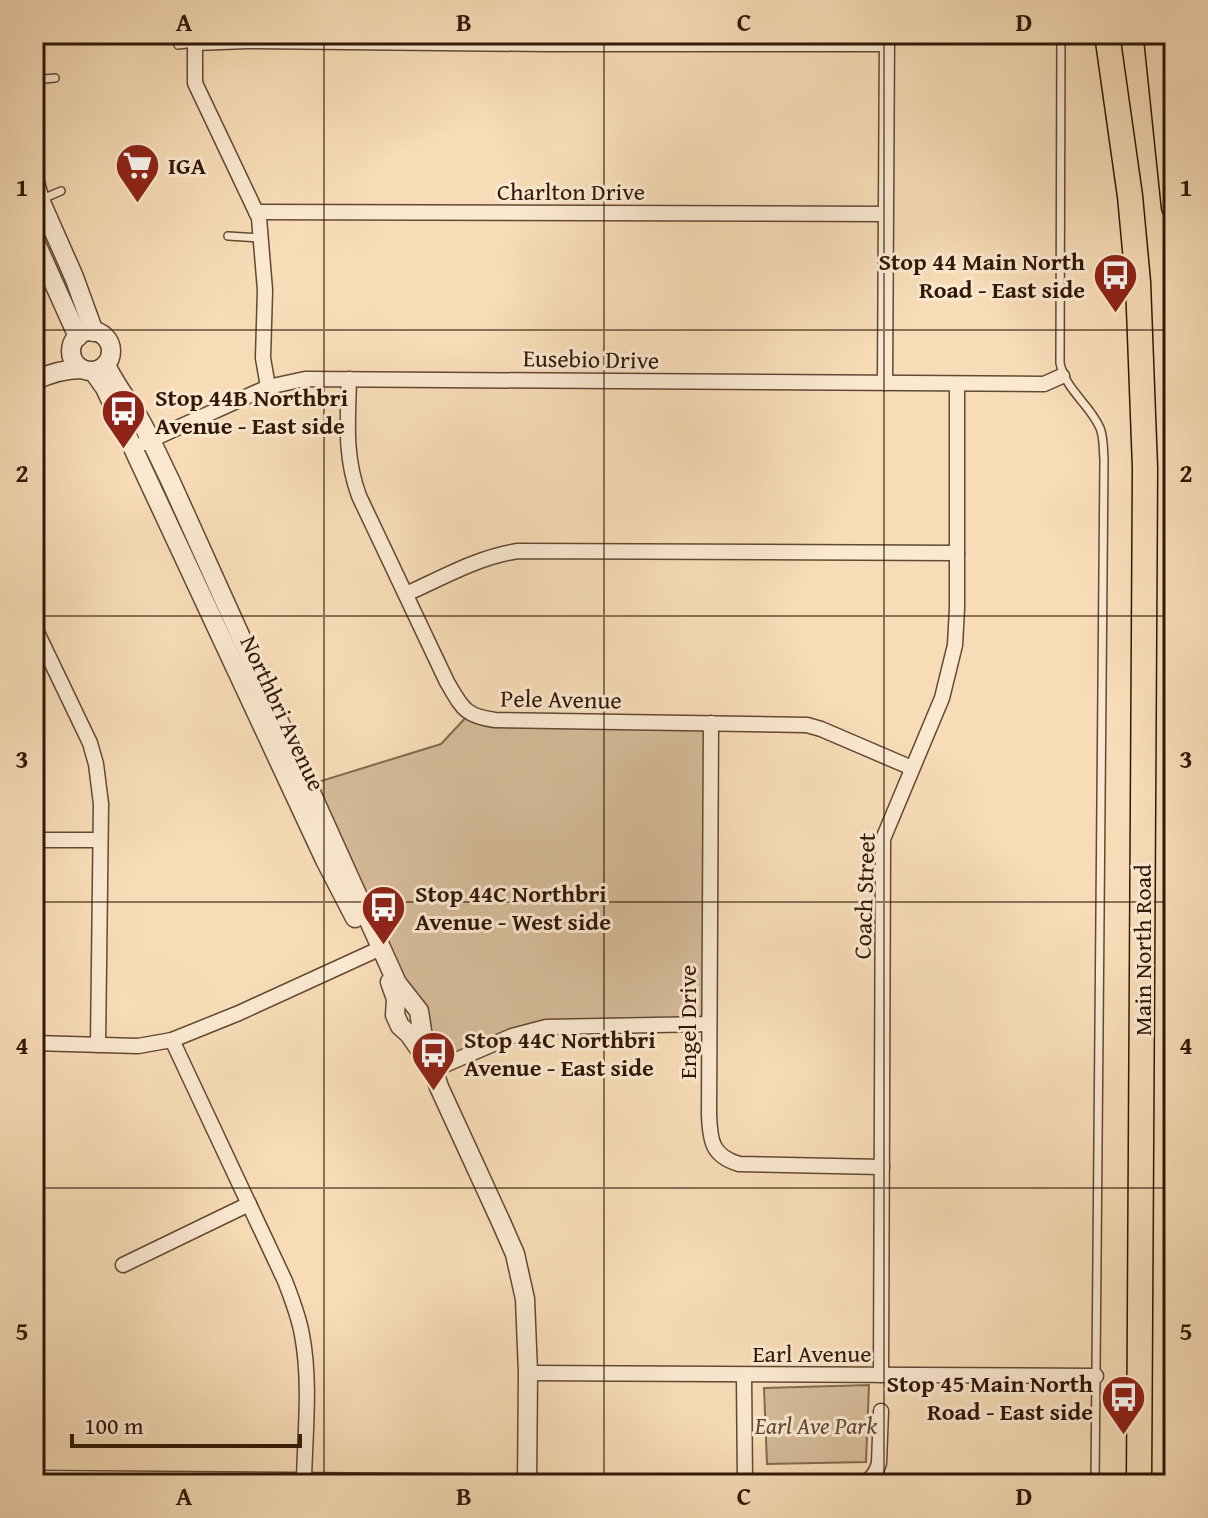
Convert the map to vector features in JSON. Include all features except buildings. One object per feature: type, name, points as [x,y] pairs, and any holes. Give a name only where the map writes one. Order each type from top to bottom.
[{"type":"highway","name":"Main North Road","points":[[1107,34],[1130,196],[1138,282],[1145,468],[1139,1484]]},
{"type":"highway","points":[[1156,34],[1174,207]]},
{"type":"street","points":[[268,387],[263,358],[265,290],[262,238],[256,212],[195,83],[195,38],[547,44],[887,39],[885,383]]},
{"type":"street","name":"Northbri Avenue","points":[[34,179],[37,201],[74,277],[88,354],[116,385],[151,440],[393,986],[395,1015],[433,1070],[515,1254],[525,1299],[527,1483]]},
{"type":"street","name":"Charlton Drive","points":[[256,212],[885,214]]},
{"type":"street","name":"Northbri Avenue","points":[[34,239],[325,860],[377,950]]},
{"type":"street","points":[[42,377],[66,369],[88,354]]},
{"type":"street","name":"Eusebio Drive","points":[[132,448],[268,387],[305,379],[1044,384],[1062,376]]},
{"type":"street","name":"Pele Avenue","points":[[349,379],[348,451],[351,475],[447,682],[463,707],[476,717],[509,721],[807,725],[912,768]]},
{"type":"street","name":"Coach Street","points":[[881,1375],[883,839],[942,698],[955,645],[957,384]]},
{"type":"street","points":[[406,594],[479,561],[518,551],[957,553]]},
{"type":"street","points":[[34,626],[93,754],[100,784],[98,1045]]},
{"type":"street","name":"Engel Drive","points":[[711,723],[711,1138],[720,1154],[729,1161],[744,1165],[882,1167]]},
{"type":"street","points":[[34,840],[100,840]]},
{"type":"street","points":[[34,1043],[138,1046],[172,1040],[377,950]]},
{"type":"street","points":[[433,1070],[512,1036],[546,1027],[709,1024]]},
{"type":"street","points":[[172,1040],[285,1281],[295,1309],[306,1374],[304,1480]]},
{"type":"street","points":[[123,1265],[249,1204]]},
{"type":"street","name":"Earl Avenue","points":[[528,1373],[1096,1376]]},
{"type":"street","points":[[744,1375],[745,1484]]},
{"type":"street","points":[[861,1484],[869,1480],[879,1463],[881,1411]]},
{"type":"street","points":[[34,1478],[527,1483]]},
{"type":"lane","points":[[1061,34],[1060,363],[1062,376],[1099,425],[1104,459],[1095,1484]]},
{"type":"lane","points":[[178,45],[195,38]]},
{"type":"lane","points":[[34,80],[55,78]]},
{"type":"lane","points":[[37,201],[61,191]]},
{"type":"lane","points":[[228,236],[262,238]]},
{"type":"green space","points":[[469,714],[711,723],[709,1024],[563,1025],[433,1070],[423,1037],[308,785],[441,744]]},
{"type":"green space","name":"Earl Ave Park","points":[[869,1385],[866,1462],[767,1464],[764,1388]]},
{"type":"place","name":"IGA","points":[[137,204]]},
{"type":"place","name":"Stop 44 Main North Road - East side","points":[[1116,314]]},
{"type":"place","name":"Stop 44B Northbri Avenue - East side","points":[[124,450]]},
{"type":"place","name":"Stop 44C Northbri Avenue - West side","points":[[384,946]]},
{"type":"place","name":"Stop 44C Northbri Avenue - East side","points":[[433,1092]]},
{"type":"place","name":"Stop 45 Main North Road - East side","points":[[1124,1436]]}]
